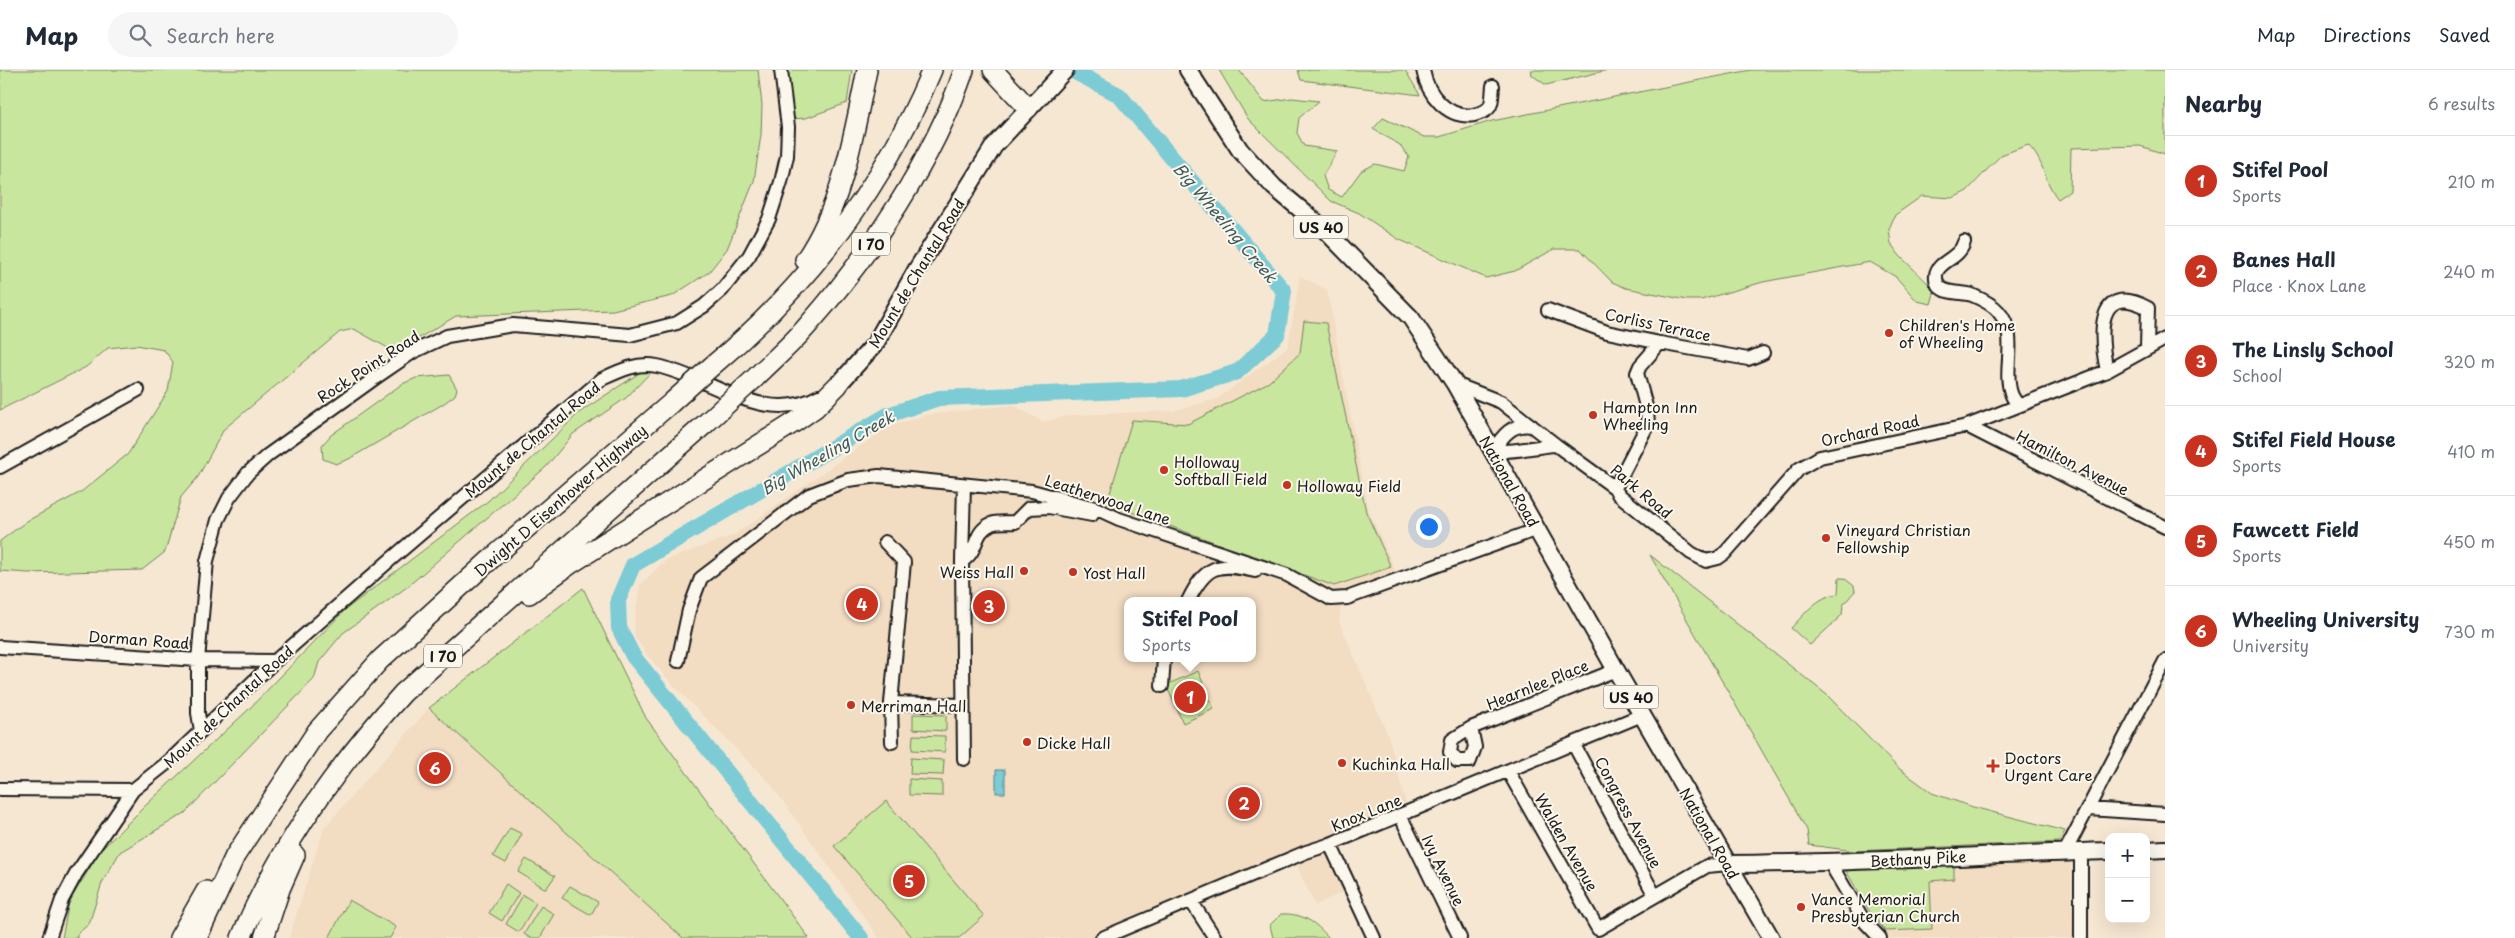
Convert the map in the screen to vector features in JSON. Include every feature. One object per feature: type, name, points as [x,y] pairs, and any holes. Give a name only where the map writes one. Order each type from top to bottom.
[{"type":"highway","points":[[734,347],[795,275],[819,241],[831,214],[867,70]]},
{"type":"highway","name":"Dwight D Eisenhower Highway","points":[[197,938],[235,856],[317,731],[380,660],[492,558],[758,327],[795,288],[839,235],[888,159],[916,109],[932,70]]},
{"type":"highway","points":[[993,70],[1034,102]]},
{"type":"highway","name":"I 70","points":[[242,938],[253,909],[296,830],[363,737],[402,692],[754,379],[806,327],[841,287],[868,248],[936,136],[961,79]]},
{"type":"highway","points":[[445,654],[569,565],[795,422],[815,408],[838,385]]},
{"type":"highway","points":[[264,938],[280,889],[331,781]]},
{"type":"highway","points":[[179,938],[208,887],[235,856]]},
{"type":"main road","name":"Mount de Chantal Road","points":[[838,385],[875,344],[917,269],[994,146],[1065,70]]},
{"type":"main road","name":"National Road","points":[[1187,72],[1240,150],[1274,187],[1325,230],[1411,318],[1455,384],[1494,451],[1616,670],[1771,938]]},
{"type":"main road","points":[[2150,850],[2165,849]]},
{"type":"main road","name":"Bethany Pike","points":[[1728,864],[1830,863],[2105,851]]},
{"type":"street","name":"Rock Point Road","points":[[201,731],[198,713],[198,660],[208,561],[218,520],[229,498],[248,473],[268,455],[378,376],[413,352],[447,336],[513,325],[630,335],[659,329],[684,319],[704,306],[722,290],[750,256],[769,219],[787,156],[788,127],[781,70]]},
{"type":"street","points":[[1423,70],[1431,92],[1446,109],[1459,114],[1470,115],[1486,111],[1491,105],[1492,86]]},
{"type":"street","points":[[1964,242],[1962,250],[1957,256],[1939,268],[1936,274],[1937,283],[1941,288],[1950,292],[1970,294],[1998,310],[2009,336],[2010,392],[2018,406]]},
{"type":"street","points":[[2107,370],[2102,347],[2102,321],[2106,310],[2116,303],[2135,302],[2148,308],[2147,348]]},
{"type":"street","name":"Corliss Terrace","points":[[1548,310],[1606,332],[1660,343],[1748,359],[1763,353]]},
{"type":"street","name":"Orchard Road","points":[[1706,561],[1718,558],[1725,552],[1800,470],[1820,457],[1967,426],[2107,370],[2165,339]]},
{"type":"street","points":[[1615,488],[1648,424],[1647,410],[1637,374],[1640,366],[1660,343]]},
{"type":"street","name":"Mount de Chantal Road","points":[[48,938],[62,900],[76,874],[134,790],[276,661],[602,379],[630,367],[657,366],[762,404],[789,407],[807,403],[838,385]]},
{"type":"street","name":"Park Road","points":[[1455,384],[1501,402],[1615,488],[1618,494],[1691,553],[1706,561]]},
{"type":"street","points":[[0,467],[138,390]]},
{"type":"street","points":[[1494,451],[1507,432],[1520,425],[1532,426],[1518,451]]},
{"type":"street","name":"Hamilton Avenue","points":[[1967,426],[2165,527]]},
{"type":"street","points":[[1494,451],[1518,451],[1536,446],[1556,445]]},
{"type":"street","name":"Leatherwood Lane","points":[[678,661],[689,610],[701,578],[809,495],[848,480],[879,476],[964,486],[1032,491],[1095,508],[1119,518],[1287,574],[1331,599],[1347,598],[1538,529]]},
{"type":"street","points":[[964,486],[962,561],[964,759]]},
{"type":"street","points":[[962,561],[972,555],[978,536],[990,524],[1015,522],[1024,512],[1034,506],[1049,506],[1107,518],[1119,518]]},
{"type":"street","points":[[885,542],[904,562],[891,703],[892,742]]},
{"type":"street","points":[[1190,597],[1200,578],[1212,568],[1230,566],[1302,583]]},
{"type":"street","name":"Dorman Road","points":[[0,647],[198,660],[276,661]]},
{"type":"street","points":[[2081,938],[2073,852],[2088,809],[2165,661]]},
{"type":"street","points":[[1162,686],[1164,662]]},
{"type":"street","name":"Hearnlee Place","points":[[1471,728],[1616,670]]},
{"type":"street","points":[[891,703],[962,705]]},
{"type":"street","name":"Knox Lane","points":[[1102,938],[1306,852],[1574,745],[1642,715]]},
{"type":"street","name":"Congress Avenue","points":[[1574,745],[1655,896]]},
{"type":"street","name":"Walden Avenue","points":[[1508,771],[1598,929],[1655,896]]},
{"type":"street","points":[[0,788],[134,790]]},
{"type":"street","points":[[2088,809],[2165,814]]},
{"type":"street","name":"Ivy Avenue","points":[[1400,815],[1460,938]]},
{"type":"street","points":[[1330,844],[1374,938]]},
{"type":"street","points":[[1830,863],[1864,921],[1880,938]]},
{"type":"street","points":[[1655,896],[1707,866],[1728,864]]},
{"type":"street","points":[[1190,901],[1215,938]]},
{"type":"shaded area","points":[[1300,276],[1327,290],[1368,509],[1396,572],[1343,591],[1339,621],[1389,738],[1407,808],[1328,843],[1348,890],[1315,905],[1290,851],[1091,938],[879,938],[771,784],[674,686],[647,655],[635,637],[634,623],[640,585],[666,560],[734,535],[888,427],[925,415],[1013,405],[1043,422],[1071,415],[1173,411],[1217,399],[1288,347]]},
{"type":"shaded area","points":[[429,708],[683,938],[289,938],[324,828]]},
{"type":"shaded area","points":[[2071,861],[2073,938],[1891,938],[1868,909],[1954,864]]},
{"type":"green space","points":[[0,70],[758,70],[762,105],[761,135],[754,181],[727,249],[709,272],[672,296],[613,310],[456,316],[395,352],[354,329],[340,332],[224,429],[198,477],[181,497],[165,552],[142,570],[28,573],[0,571],[0,541],[27,521],[81,492],[128,454],[168,391],[173,362],[164,350],[136,345],[108,348],[86,367],[0,410]]},
{"type":"green space","points":[[786,70],[852,70],[847,103],[806,118],[792,119]]},
{"type":"green space","points":[[1219,70],[1239,70],[1264,102],[1292,98],[1319,101],[1299,118],[1297,133],[1304,146],[1337,151],[1323,176],[1328,190],[1342,197],[1361,171],[1375,164],[1404,171],[1409,157],[1400,145],[1373,129],[1383,118],[1424,137],[1439,137],[1492,121],[1751,70],[2165,70],[2165,154],[2140,146],[2071,148],[2070,191],[2058,199],[2049,185],[2038,158],[2028,145],[2001,155],[1967,191],[1953,198],[1922,196],[1895,215],[1889,229],[1891,244],[1900,256],[1935,290],[1931,304],[1917,301],[1896,277],[1870,262],[1763,282],[1701,300],[1687,300],[1626,288],[1612,282],[1580,249],[1554,249],[1515,271],[1486,278],[1398,239],[1359,213],[1331,201],[1248,119]]},
{"type":"green space","points":[[1298,70],[1405,70],[1420,95],[1301,80]]},
{"type":"green space","points":[[1531,70],[1608,70],[1546,85],[1532,75]]},
{"type":"green space","points":[[1304,321],[1326,323],[1366,512],[1391,567],[1334,586],[1107,503],[1132,420],[1188,424],[1269,382],[1300,353]]},
{"type":"green space","points":[[647,368],[651,372],[626,398],[573,434],[546,467],[407,587],[343,633],[319,662],[314,679],[185,813],[120,852],[102,883],[89,924],[77,934],[77,938],[62,938],[69,902],[100,851],[147,804],[248,710],[345,610],[488,501],[580,412]]},
{"type":"green space","points":[[449,375],[457,389],[455,395],[443,404],[349,459],[336,464],[323,459],[322,445],[331,435],[402,384],[416,378]]},
{"type":"green space","points":[[1650,555],[1827,695],[1897,767],[1932,793],[1973,807],[2065,831],[2059,842],[1855,851],[1809,845],[1807,830]]},
{"type":"green space","points":[[1839,578],[1844,578],[1854,586],[1855,591],[1843,605],[1842,615],[1810,645],[1791,628],[1818,602],[1831,595],[1838,594]]},
{"type":"green space","points":[[583,588],[646,718],[809,938],[683,938],[429,708]]},
{"type":"green space","points":[[1198,671],[1214,709],[1183,723],[1166,685]]},
{"type":"green space","points":[[913,714],[946,715],[946,731],[913,729]]},
{"type":"green space","points":[[913,735],[945,736],[945,752],[912,750]]},
{"type":"green space","points":[[911,758],[944,760],[943,775],[910,774]]},
{"type":"green space","points":[[909,779],[942,781],[942,796],[909,795]]},
{"type":"green space","points":[[886,801],[984,916],[959,938],[913,938],[834,846]]},
{"type":"green space","points":[[510,828],[522,834],[506,863],[493,856]]},
{"type":"green space","points":[[526,859],[555,876],[546,889],[518,872]]},
{"type":"green space","points":[[1954,864],[1954,879],[1930,881],[1932,929],[1885,931],[1868,909],[1845,869]]},
{"type":"green space","points":[[506,884],[519,893],[502,921],[489,913]]},
{"type":"green space","points":[[570,886],[598,902],[591,915],[562,898]]},
{"type":"green space","points":[[523,895],[536,903],[519,932],[506,924]]},
{"type":"green space","points":[[349,900],[396,927],[390,938],[329,938]]},
{"type":"green space","points":[[541,906],[554,914],[540,938],[530,938],[524,934]]},
{"type":"green space","points":[[1281,914],[1296,915],[1308,920],[1319,927],[1329,938],[1273,938],[1270,925]]},
{"type":"water","points":[[996,770],[1005,770],[1005,793],[996,793]]},
{"type":"waterway","name":"Big Wheeling Creek","points":[[861,938],[633,656],[619,628],[618,600],[633,565],[888,415],[939,398],[1181,389],[1237,372],[1277,335],[1284,291],[1119,95],[1071,70]]},
{"type":"place","name":"Children's Home of Wheeling","points":[[1889,333]]},
{"type":"place","name":"Hampton Inn Wheeling","points":[[1593,415]]},
{"type":"place","name":"Holloway Softball Field","points":[[1164,470]]},
{"type":"place","name":"Holloway Field","points":[[1287,485]]},
{"type":"place","name":"Vineyard Christian Fellowship","points":[[1826,538]]},
{"type":"place","name":"Weiss Hall","points":[[1024,571]]},
{"type":"place","name":"Yost Hall","points":[[1073,572]]},
{"type":"place","name":"Stifel Field House","points":[[862,604]]},
{"type":"place","name":"The Linsly School","points":[[989,606]]},
{"type":"place","name":"Stifel Pool","points":[[1190,697]]},
{"type":"place","name":"Merriman Hall","points":[[851,705]]},
{"type":"place","name":"Dicke Hall","points":[[1027,742]]},
{"type":"place","name":"Kuchinka Hall","points":[[1342,763]]},
{"type":"place","name":"Doctors Urgent Care","points":[[1993,766]]},
{"type":"place","name":"Wheeling University","points":[[435,768]]},
{"type":"place","name":"Banes Hall","points":[[1244,803]]},
{"type":"place","name":"Fawcett Field","points":[[909,881]]},
{"type":"place","name":"Vance Memorial Presbyterian Church","points":[[1801,907]]}]
